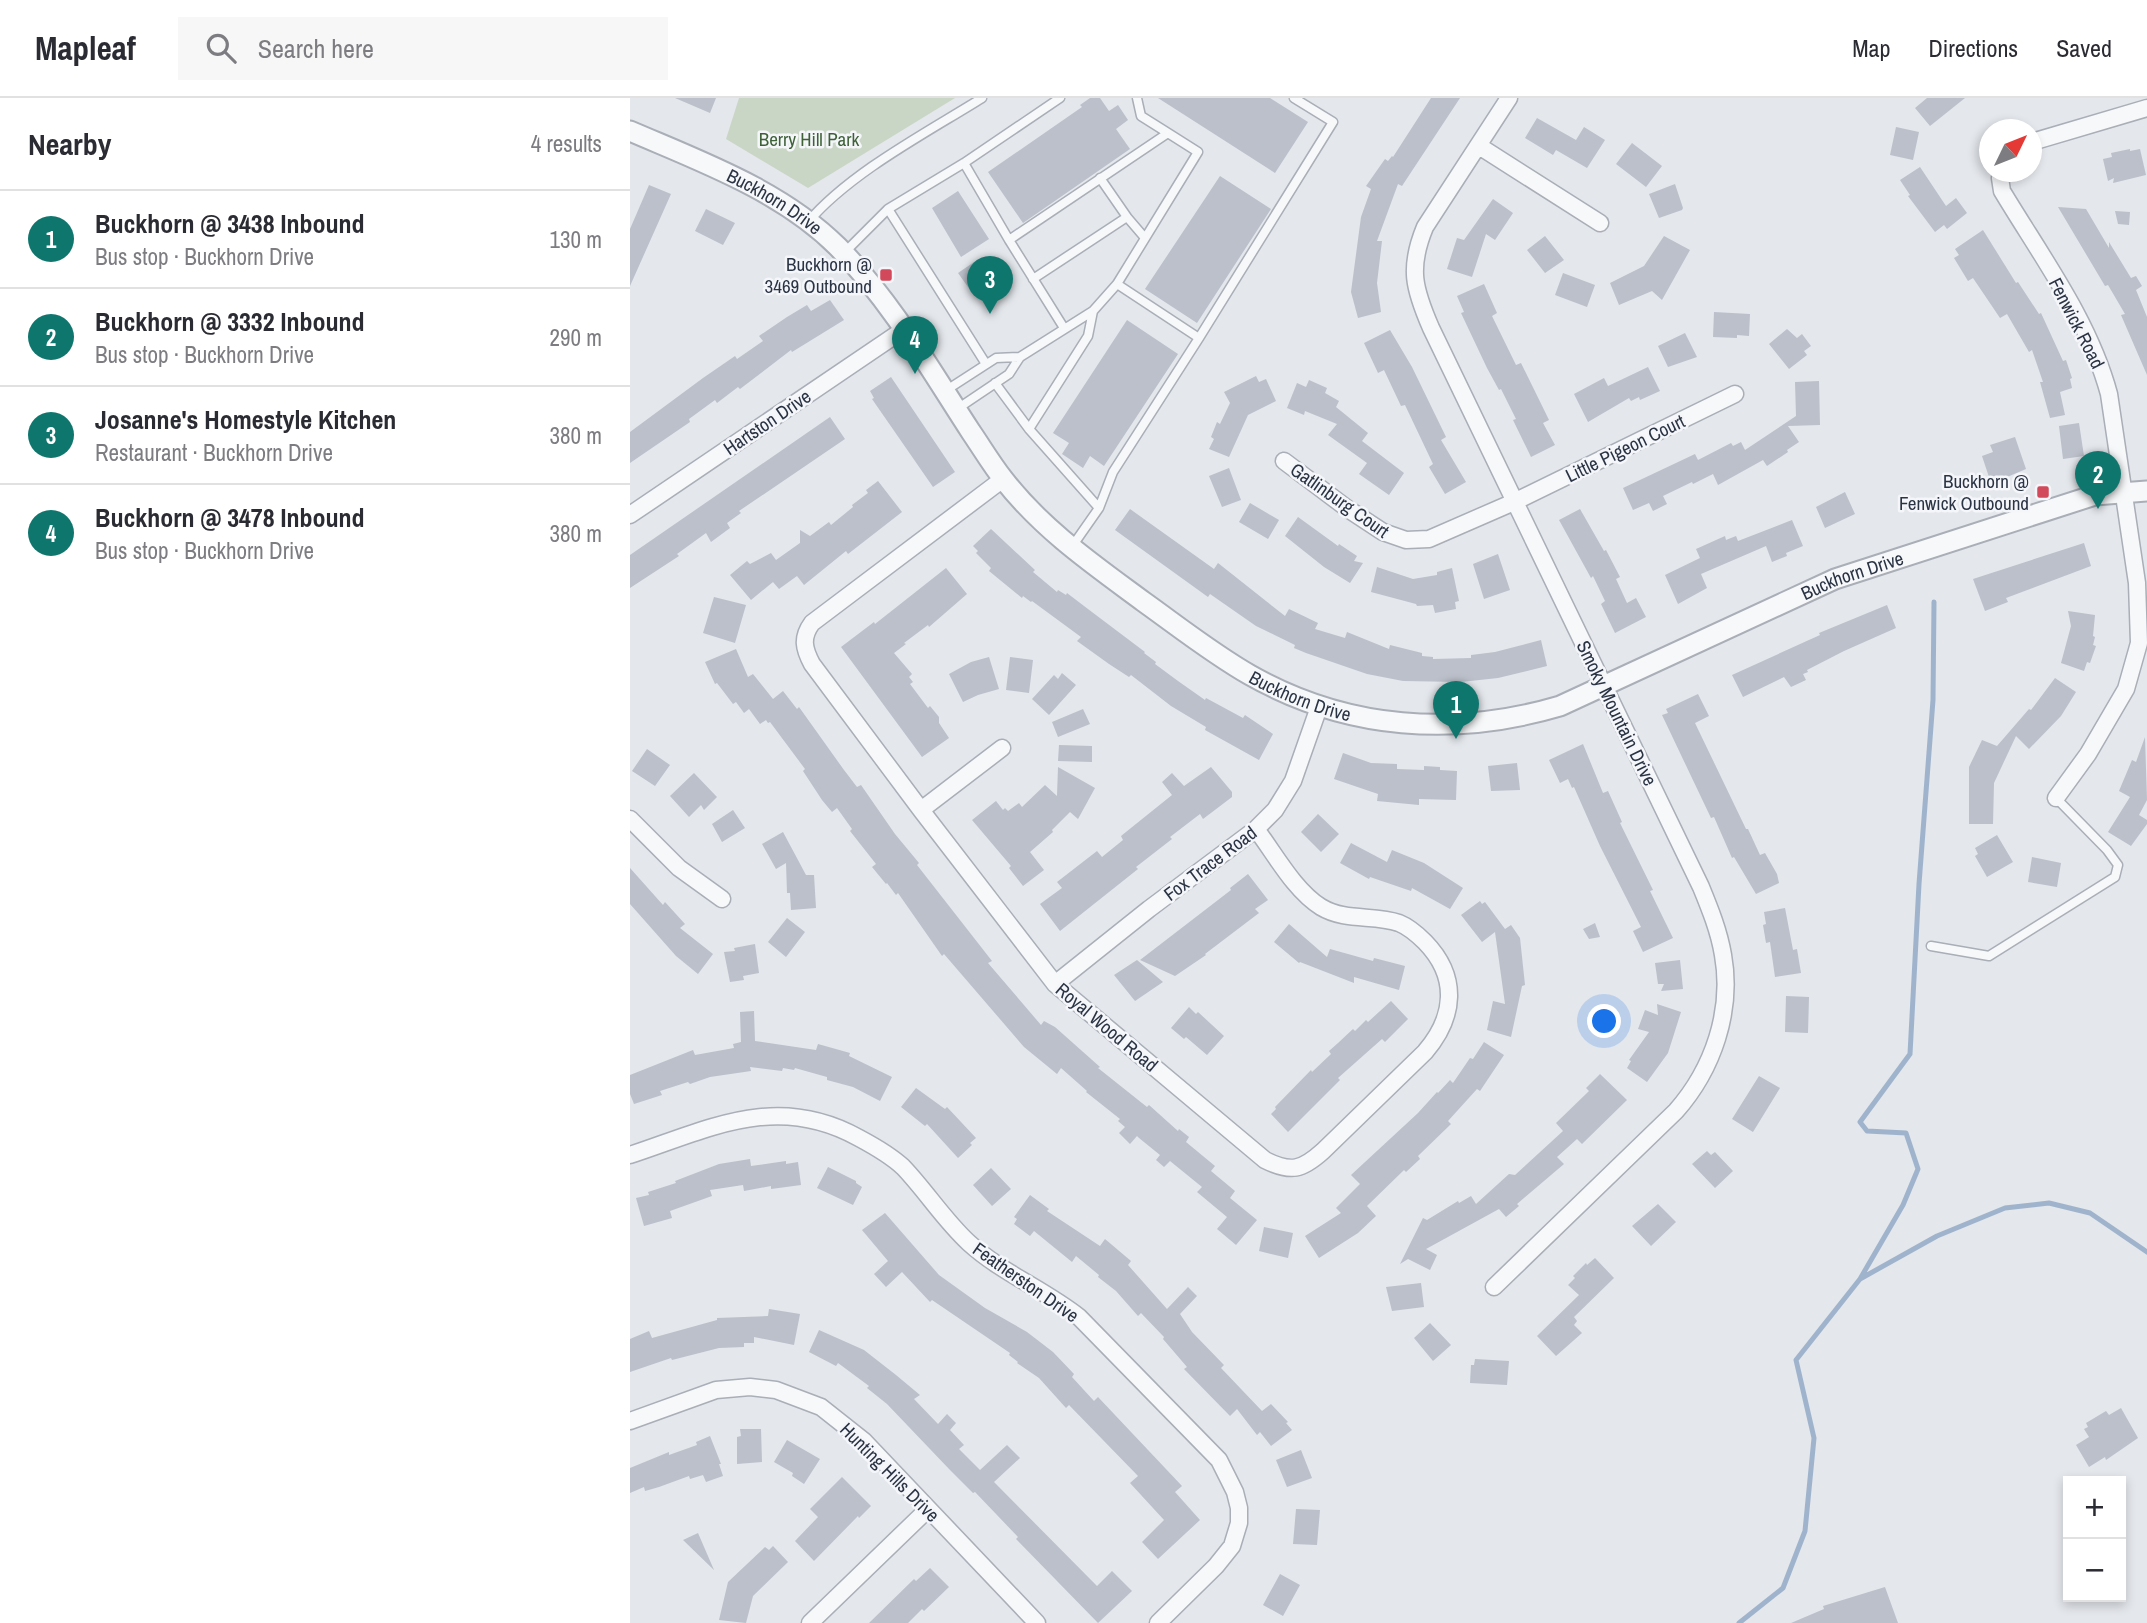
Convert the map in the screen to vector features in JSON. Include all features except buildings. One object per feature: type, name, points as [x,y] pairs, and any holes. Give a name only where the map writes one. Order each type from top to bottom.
[{"type":"street","name":"Smoky Mountain Drive","points":[[1494,1287],[1692,1093],[1712,1054],[1724,1008],[1726,983],[1717,927],[1701,887],[1514,502],[1417,294],[1414,269],[1417,247],[1425,227],[1509,98]]},
{"type":"street","points":[[2042,139],[2147,108]]},
{"type":"street","name":"Buckhorn Drive","points":[[630,132],[737,179],[776,200],[807,223],[843,254],[872,286],[1003,479],[1029,509],[1071,548],[1241,669],[1319,708],[1399,723],[1458,726],[1529,715],[1560,706],[1835,579],[2095,495],[2147,491]]},
{"type":"street","points":[[1479,146],[1600,223]]},
{"type":"street","name":"Fenwick Road","points":[[2001,182],[2002,191],[2070,303],[2101,366],[2109,394],[2137,592],[2139,643],[2126,689],[2101,732],[2056,798]]},
{"type":"street","name":"Hartston Drive","points":[[630,514],[903,330]]},
{"type":"street","name":"Little Pigeon Court","points":[[1514,502],[1735,394]]},
{"type":"street","name":"Gatlinburg Court","points":[[1283,461],[1371,525],[1395,538],[1429,539],[1514,502]]},
{"type":"street","name":"Royal Wood Road","points":[[1003,479],[811,623],[806,630],[804,645],[812,664],[1055,984],[1265,1160],[1290,1169],[1311,1161],[1435,1040],[1445,1021],[1449,1001],[1448,984],[1443,966],[1419,935],[1399,923],[1337,914],[1321,907],[1289,874],[1256,829]]},
{"type":"street","name":"Fox Trace Road","points":[[1055,984],[1256,829],[1275,810],[1288,789],[1319,708]]},
{"type":"street","points":[[921,810],[1002,748]]},
{"type":"street","points":[[630,819],[679,868],[722,899]]},
{"type":"street","name":"Featherston Drive","points":[[630,1155],[709,1126],[754,1117],[787,1116],[823,1122],[852,1134],[902,1166],[970,1244],[1079,1317],[1219,1460],[1235,1492],[1239,1523],[1232,1546],[1216,1566],[1158,1623]]},
{"type":"street","name":"Hunting Hills Drive","points":[[630,1421],[716,1391],[750,1387],[776,1390],[810,1402],[842,1422],[864,1441],[1037,1623]]},
{"type":"street","points":[[810,1623],[927,1510]]},
{"type":"lane","points":[[807,223],[819,209],[854,180],[982,98]]},
{"type":"lane","points":[[843,254],[888,209],[964,163],[1060,98]]},
{"type":"lane","points":[[957,409],[1009,374],[1020,357],[1093,311],[1117,284],[1198,152],[1142,116],[1137,98]]},
{"type":"lane","points":[[1071,548],[1099,508],[1112,472],[1333,122],[1294,98]]},
{"type":"lane","points":[[1009,240],[1168,133]]},
{"type":"lane","points":[[964,163],[1064,328]]},
{"type":"lane","points":[[1100,178],[1145,238]]},
{"type":"lane","points":[[888,209],[986,364]]},
{"type":"lane","points":[[1033,279],[1127,217]]},
{"type":"lane","points":[[1117,284],[1199,338]]},
{"type":"lane","points":[[1029,429],[1088,336],[1093,311]]},
{"type":"lane","points":[[944,392],[996,358],[1020,357]]},
{"type":"lane","points":[[995,383],[1029,429],[1099,508]]},
{"type":"lane","points":[[1931,946],[1989,956],[2115,877],[2118,865],[2107,850],[2056,798]]},
{"type":"green space","name":"Berry Hill Park","points":[[739,98],[955,98],[808,188],[726,139]]},
{"type":"waterway","points":[[1860,1279],[1903,1205],[1918,1169],[1906,1133],[1867,1131],[1860,1122],[1910,1054],[1933,700],[1934,602]]},
{"type":"waterway","points":[[1739,1623],[1783,1588],[1805,1531],[1814,1438],[1796,1360],[1860,1279],[1937,1236],[2005,1208],[2049,1203],[2090,1213],[2147,1252]]},
{"type":"place","name":"Buckhorn @ 3469 Outbound","points":[[886,275]]},
{"type":"place","name":"Josanne's Homestyle Kitchen","points":[[990,314]]},
{"type":"place","name":"Buckhorn @ 3478 Inbound","points":[[915,374]]},
{"type":"place","name":"Buckhorn @ Fenwick Outbound","points":[[2043,492]]},
{"type":"place","name":"Buckhorn @ 3332 Inbound","points":[[2098,509]]},
{"type":"place","name":"Buckhorn @ 3438 Inbound","points":[[1456,739]]}]
